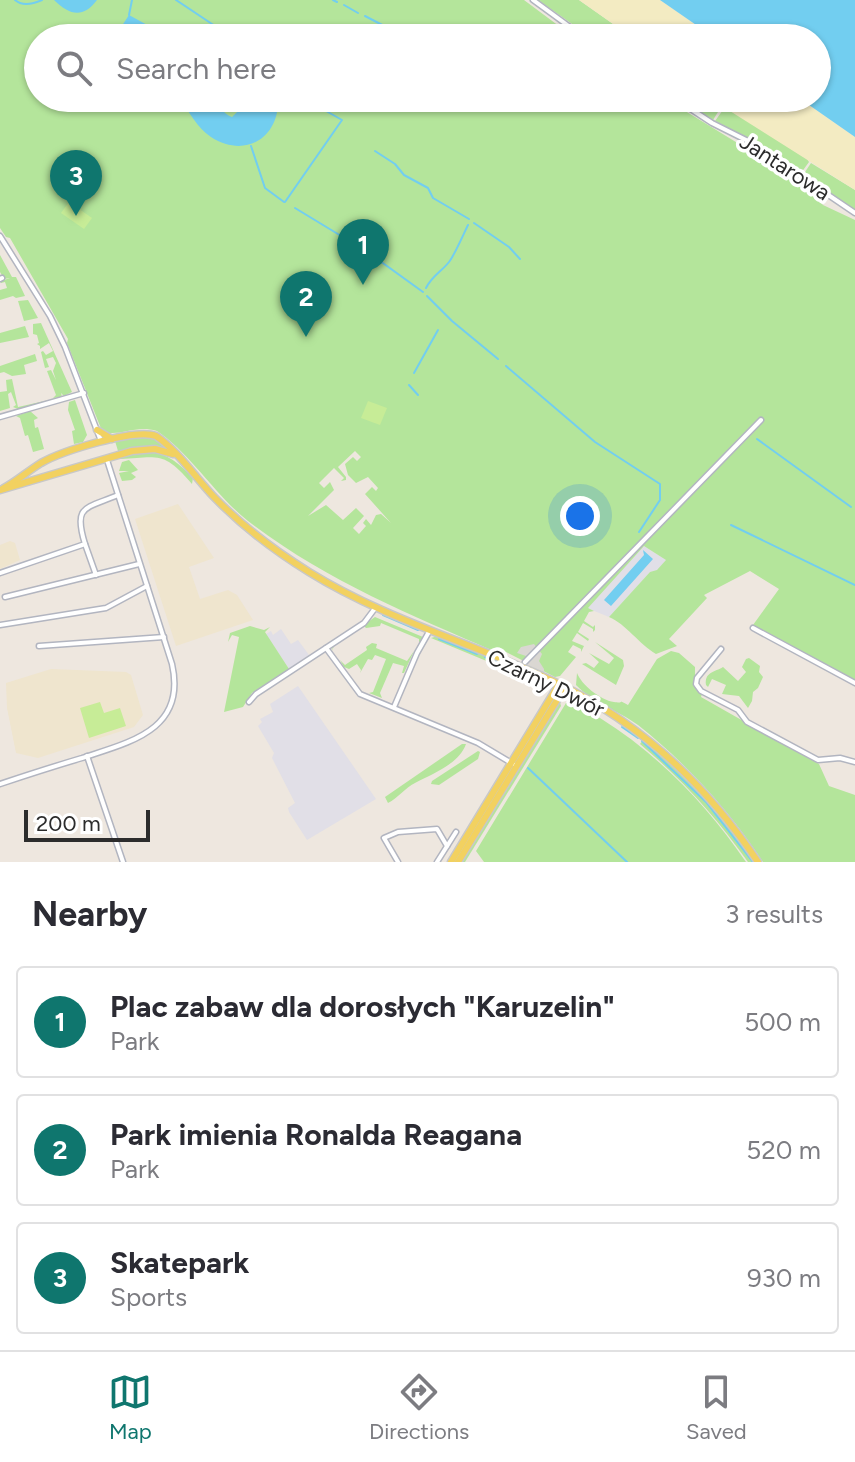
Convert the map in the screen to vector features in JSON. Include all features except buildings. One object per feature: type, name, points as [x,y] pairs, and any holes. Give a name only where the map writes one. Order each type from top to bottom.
[{"type":"main road","points":[[97,430],[112,439]]},
{"type":"main road","name":"Czarny Dwór","points":[[2,489],[46,461],[112,439],[149,433],[161,440],[221,504],[263,541],[319,578],[376,607],[562,686],[625,723],[681,768],[724,815],[758,862]]},
{"type":"main road","points":[[2,489],[106,457],[146,449],[173,454]]},
{"type":"main road","points":[[46,461],[49,475]]},
{"type":"main road","points":[[451,862],[558,699],[562,686]]},
{"type":"main road","points":[[458,862],[562,686]]},
{"type":"main road","points":[[558,699],[576,693]]},
{"type":"street","points":[[533,0],[566,24]]},
{"type":"street","name":"Jantarowa","points":[[698,112],[750,142],[855,213]]},
{"type":"street","points":[[0,236],[50,316],[84,393],[101,442]]},
{"type":"street","points":[[0,417],[84,393]]},
{"type":"street","points":[[525,662],[761,420]]},
{"type":"street","points":[[0,784],[138,739],[159,723],[170,706],[174,675],[169,654],[106,457]]},
{"type":"street","points":[[96,575],[79,525],[80,514],[118,495]]},
{"type":"street","points":[[0,573],[85,544]]},
{"type":"street","points":[[5,597],[140,564]]},
{"type":"street","points":[[0,625],[106,608],[147,586]]},
{"type":"street","points":[[249,702],[256,694],[364,623],[376,607]]},
{"type":"street","points":[[753,628],[855,683]]},
{"type":"street","points":[[394,708],[430,630]]},
{"type":"street","points":[[39,646],[164,637]]},
{"type":"street","points":[[326,648],[357,691],[478,743],[514,765]]},
{"type":"street","points":[[721,649],[697,678],[696,684],[701,691],[738,710],[747,722],[816,758],[826,761],[842,758],[855,762]]},
{"type":"street","points":[[87,756],[122,862]]},
{"type":"street","points":[[398,862],[384,838],[396,832],[437,829],[447,846]]},
{"type":"street","points":[[437,862],[456,832]]},
{"type":"shaded area","points":[[178,504],[214,558],[189,567],[200,599],[228,590],[237,595],[253,620],[176,646],[135,519]]},
{"type":"shaded area","points":[[10,541],[15,543],[20,560],[0,569],[0,545]]},
{"type":"shaded area","points":[[644,546],[666,560],[657,571],[650,572],[609,617],[587,608]]},
{"type":"shaded area","points":[[281,629],[291,644],[298,640],[309,655],[289,669],[266,634],[271,631],[273,635]]},
{"type":"shaded area","points":[[534,644],[542,654],[539,661],[544,673],[525,665],[526,656],[517,653],[521,647]]},
{"type":"shaded area","points":[[51,669],[126,672],[131,675],[143,715],[134,727],[38,758],[16,753],[7,708],[6,683]]},
{"type":"shaded area","points":[[298,686],[376,799],[307,840],[289,812],[288,808],[295,803],[272,758],[274,753],[258,726],[262,722],[260,719],[273,712],[270,704]]},
{"type":"green space","points":[[0,0],[524,0],[556,24],[24,24],[24,112],[687,112],[798,180],[823,205],[855,220],[855,681],[753,625],[779,589],[750,571],[704,595],[707,598],[669,639],[677,646],[656,654],[609,617],[650,572],[657,570],[666,560],[644,546],[588,608],[594,611],[589,612],[584,621],[593,627],[595,625],[595,630],[593,632],[583,623],[578,632],[588,641],[577,633],[572,641],[584,646],[581,652],[573,645],[568,652],[576,657],[560,676],[555,677],[506,652],[496,652],[399,609],[337,578],[248,521],[181,451],[157,431],[102,431],[68,339],[10,238],[0,228]],"holes":[[[355,451],[361,457],[357,461],[353,457],[345,464],[348,475],[356,483],[368,477],[378,488],[376,491],[372,487],[365,494],[391,523],[381,514],[376,515],[371,525],[366,519],[363,523],[366,526],[359,534],[353,528],[364,516],[356,508],[343,520],[326,505],[308,516],[334,490],[330,482],[324,488],[319,483],[334,468],[344,478],[341,481],[346,480],[338,467]]]},
{"type":"green space","points":[[538,0],[579,0],[613,24],[572,24]]},
{"type":"green space","points":[[700,112],[718,112],[713,120]]},
{"type":"green space","points":[[721,112],[733,112],[809,162],[801,173],[715,121]]},
{"type":"green space","points":[[811,163],[855,190],[855,210],[803,175]]},
{"type":"green space","points":[[69,202],[92,218],[84,229],[61,213]]},
{"type":"green space","points":[[0,255],[25,296],[0,300],[0,290],[7,288],[1,281],[10,278],[4,279],[0,272]]},
{"type":"green space","points":[[28,300],[38,318],[24,321],[18,301]]},
{"type":"green space","points":[[41,323],[72,392],[64,396],[61,393],[62,397],[53,398],[56,395],[47,371],[51,370],[56,380],[53,371],[56,363],[53,357],[46,359],[49,367],[45,368],[41,352],[46,355],[53,351],[49,343],[40,349],[37,335],[33,334],[33,324]]},
{"type":"green space","points":[[25,326],[29,337],[0,343],[0,333]]},
{"type":"green space","points":[[35,354],[37,361],[24,365],[26,374],[12,376],[0,373],[0,366]]},
{"type":"green space","points":[[12,379],[18,407],[49,400],[18,409],[13,407],[16,405],[11,392],[8,394],[10,408],[0,411],[0,392],[7,391],[6,380]]},
{"type":"green space","points":[[75,400],[87,435],[83,442],[74,444],[72,431],[75,430],[68,410],[69,402]]},
{"type":"green space","points":[[368,401],[387,408],[380,425],[361,418]]},
{"type":"green space","points":[[30,411],[38,418],[34,420],[35,428],[38,427],[44,449],[33,452],[20,418],[16,416]]},
{"type":"green space","points":[[135,436],[152,438],[166,448],[149,446],[118,451],[115,441]]},
{"type":"green space","points":[[149,451],[162,454],[178,464],[193,478],[192,484],[174,466],[160,458],[120,459]]},
{"type":"green space","points":[[129,460],[138,470],[131,473],[136,477],[122,481],[119,473],[129,471],[119,471],[122,462]]},
{"type":"green space","points":[[375,617],[423,637],[419,643],[419,639],[381,623],[380,626],[364,626],[334,646],[332,651],[333,646]]},
{"type":"green space","points":[[250,626],[264,630],[270,627],[265,632],[289,669],[252,693],[243,707],[224,712],[239,637],[232,635],[228,642],[230,633]]},
{"type":"green space","points":[[438,636],[502,662],[514,670],[431,638]]},
{"type":"green space","points":[[595,642],[623,660],[624,666],[616,685],[582,664],[594,668],[599,662],[589,653],[609,664],[614,658]]},
{"type":"green space","points":[[372,643],[377,644],[376,648],[407,661],[414,651],[404,673],[404,666],[393,663],[380,693],[382,698],[369,693],[373,692],[386,659],[375,655],[372,660],[368,659],[360,673],[357,664],[349,669],[344,667],[340,660],[345,665]]},
{"type":"green space","points":[[671,651],[679,653],[695,667],[695,685],[701,697],[819,764],[829,786],[855,795],[855,862],[763,862],[721,806],[673,756],[638,725],[576,685],[577,673],[597,695],[628,705],[657,659]]},
{"type":"green space","points":[[749,658],[760,666],[759,672],[763,677],[753,692],[748,708],[739,696],[722,694],[726,685],[712,679],[708,687],[706,685],[708,675],[723,667],[738,681],[746,672],[742,667]]},
{"type":"green space","points":[[100,702],[104,713],[120,708],[126,726],[89,738],[80,708]]},
{"type":"green space","points":[[560,702],[561,706],[465,862],[461,862]]},
{"type":"green space","points":[[566,703],[579,706],[600,718],[661,764],[698,801],[746,862],[484,862],[476,851]]},
{"type":"green space","points":[[643,740],[703,797],[754,862],[748,862],[698,799],[640,744]]},
{"type":"green space","points":[[466,744],[451,763],[411,785],[388,803],[385,797]]},
{"type":"green space","points":[[478,751],[478,759],[439,785],[431,784],[432,781]]},
{"type":"sand","points":[[579,0],[660,0],[695,24],[613,24]]},
{"type":"sand","points":[[732,112],[819,112],[855,137],[855,190]]},
{"type":"water","points":[[54,0],[97,0],[86,10],[76,13]]},
{"type":"water","points":[[660,0],[855,0],[855,137],[819,112],[831,112],[831,24],[695,24]]},
{"type":"water","points":[[129,15],[145,24],[123,24]]},
{"type":"water","points":[[189,112],[224,112],[232,117],[237,112],[277,112],[267,134],[248,145],[224,143],[211,137]]},
{"type":"water","points":[[643,550],[653,559],[611,606],[604,600],[644,555]]},
{"type":"waterway","points":[[15,0],[25,4],[42,0]]},
{"type":"waterway","points":[[129,15],[132,0]]},
{"type":"waterway","points":[[176,0],[212,24]]},
{"type":"waterway","points":[[333,0],[337,2]]},
{"type":"waterway","points":[[344,5],[358,13]]},
{"type":"waterway","points":[[365,16],[380,24]]},
{"type":"waterway","points":[[285,202],[342,120],[328,112]]},
{"type":"waterway","points":[[251,146],[265,188],[284,202]]},
{"type":"waterway","points":[[375,151],[395,164],[404,175],[428,188],[433,198],[469,219]]},
{"type":"waterway","points":[[295,208],[356,245]]},
{"type":"waterway","points":[[474,223],[509,247],[520,259]]},
{"type":"waterway","points":[[426,288],[451,259],[468,225]]},
{"type":"waterway","points":[[362,248],[423,292]]},
{"type":"waterway","points":[[427,296],[498,359]]},
{"type":"waterway","points":[[414,373],[438,330]]},
{"type":"waterway","points":[[506,366],[595,442],[660,484],[660,500],[639,532]]},
{"type":"waterway","points":[[409,385],[418,395]]},
{"type":"waterway","points":[[757,439],[851,507]]},
{"type":"waterway","points":[[731,525],[855,585]]},
{"type":"waterway","points":[[383,615],[418,630]]},
{"type":"waterway","points":[[439,639],[477,654]]},
{"type":"waterway","points":[[485,657],[513,670]]},
{"type":"waterway","points":[[622,727],[638,738]]},
{"type":"waterway","points":[[642,741],[706,802],[753,862]]},
{"type":"waterway","points":[[528,768],[627,862]]},
{"type":"place","name":"Skatepark","points":[[76,216]]},
{"type":"place","name":"Plac zabaw dla dorosłych \"Karuzelin\"","points":[[363,285]]},
{"type":"place","name":"Park imienia Ronalda Reagana","points":[[306,337]]}]
